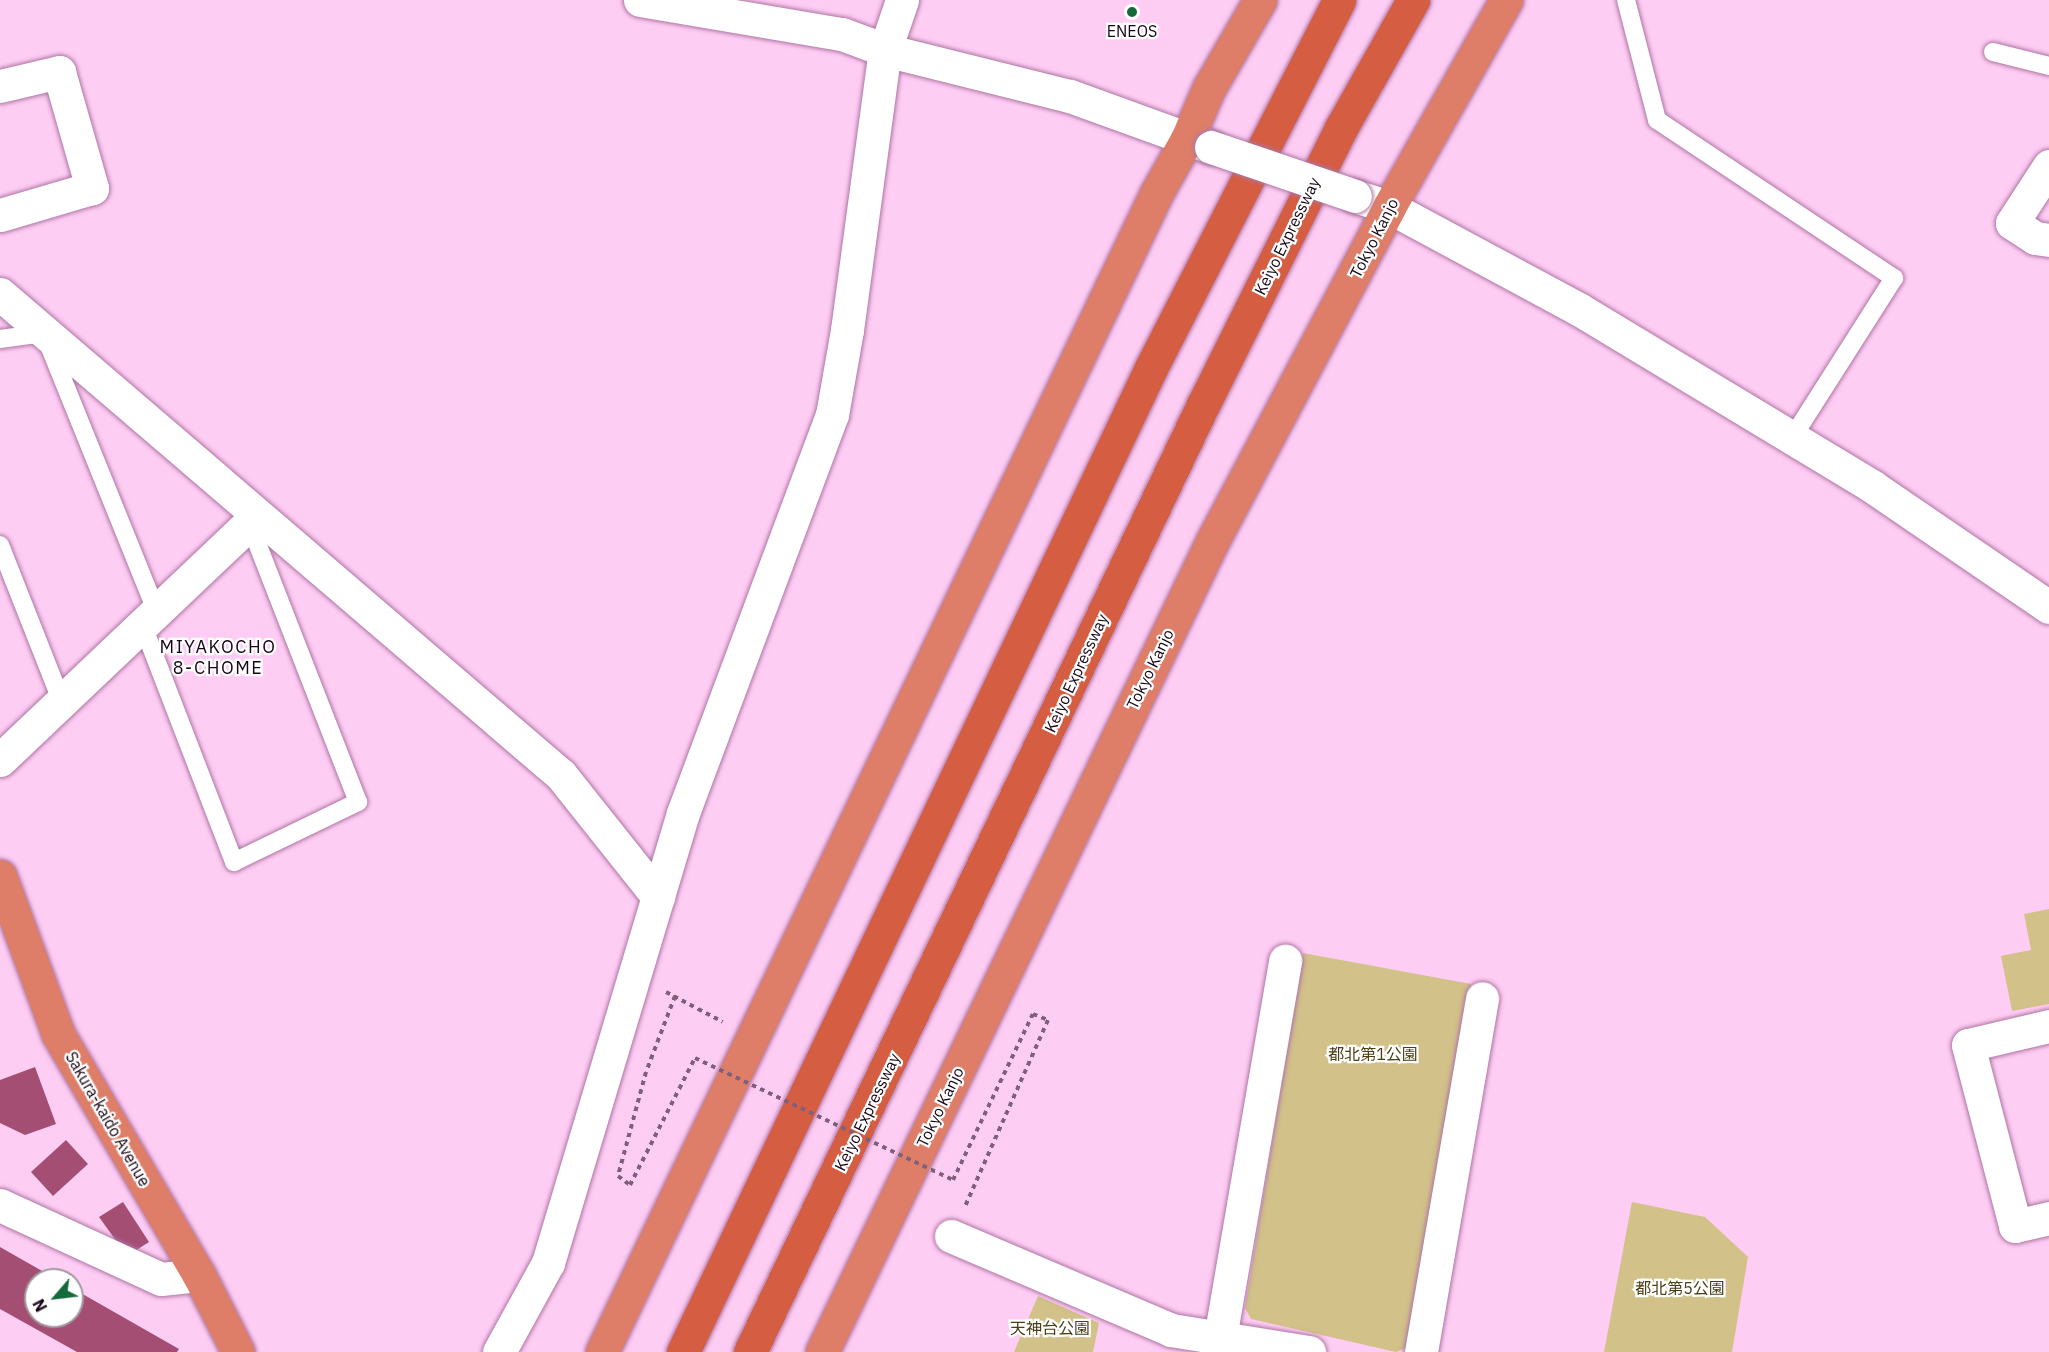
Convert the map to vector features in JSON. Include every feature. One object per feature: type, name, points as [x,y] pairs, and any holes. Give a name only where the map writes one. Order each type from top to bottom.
[{"type":"highway","points":[[602,1352],[1156,194],[1199,143],[1209,88],[1260,0]]},
{"type":"highway","points":[[683,1352],[1151,368],[1339,0]]},
{"type":"highway","name":"Keiyo Expressway","points":[[750,1352],[1203,405],[1341,129],[1413,0]]},
{"type":"highway","name":"Tokyo Kanjo","points":[[822,1352],[1213,540],[1389,207],[1506,0]]},
{"type":"highway","name":"Sakura-kaido Avenue","points":[[0,876],[58,1034],[199,1275],[238,1352]]},
{"type":"street","points":[[640,0],[842,34],[885,50],[1070,96],[1199,143],[1389,207],[1580,310],[1873,487],[2045,598]]},
{"type":"street","points":[[499,1352],[548,1263],[683,813],[832,415],[848,330],[885,50],[902,0]]},
{"type":"street","points":[[0,86],[59,72],[92,188],[0,215]]},
{"type":"street","points":[[2049,166],[2012,223],[2036,238],[2049,240]]},
{"type":"street","points":[[0,294],[561,775],[658,897]]},
{"type":"street","points":[[0,760],[257,516]]},
{"type":"street","points":[[1220,1338],[1285,961]]},
{"type":"street","points":[[1420,1352],[1482,998]]},
{"type":"street","points":[[2049,1026],[1968,1045],[2015,1226],[2049,1218]]},
{"type":"street","points":[[0,1205],[161,1279],[199,1275]]},
{"type":"street","points":[[958,1222],[1169,1341],[1220,1338],[1309,1352]]},
{"type":"lane","points":[[1626,0],[1657,120],[1894,278],[1792,438]]},
{"type":"lane","points":[[1993,52],[2049,66]]},
{"type":"lane","points":[[0,339],[44,333],[150,618],[234,862],[358,802],[255,538],[257,516]]},
{"type":"lane","points":[[0,545],[62,702]]},
{"type":"path","points":[[655,986],[729,1025]]},
{"type":"path","points":[[675,996],[646,1072],[618,1176],[630,1185],[695,1058],[953,1180],[1033,1014],[1048,1020],[958,1222]]},
{"type":"green space","points":[[2049,909],[2049,1004],[2012,1011],[2001,956],[2031,950],[2024,914]]},
{"type":"green space","name":"都北第1公園","points":[[1303,953],[1471,984],[1406,1348],[1396,1352],[1251,1319],[1245,1308]]},
{"type":"green space","name":"都北第5公園","points":[[1632,1202],[1705,1217],[1748,1257],[1732,1352],[1604,1352]]},
{"type":"green space","name":"天神台公園","points":[[1038,1296],[1099,1323],[1093,1352],[1014,1352]]},
{"type":"building","points":[[35,1067],[56,1124],[25,1135],[0,1123],[0,1080]]},
{"type":"building","points":[[66,1140],[88,1164],[53,1196],[31,1172]]},
{"type":"building","points":[[123,1202],[149,1242],[127,1256],[99,1217]]},
{"type":"building","points":[[0,1247],[37,1268],[24,1268],[24,1322],[0,1309]]},
{"type":"building","points":[[84,1295],[179,1349],[177,1352],[77,1352],[34,1328],[84,1328]]},
{"type":"place","name":"ENEOS","points":[[1132,12]]},
{"type":"district","name":"MIYAKOCHO 8-CHOME","points":[[218,658]]}]
